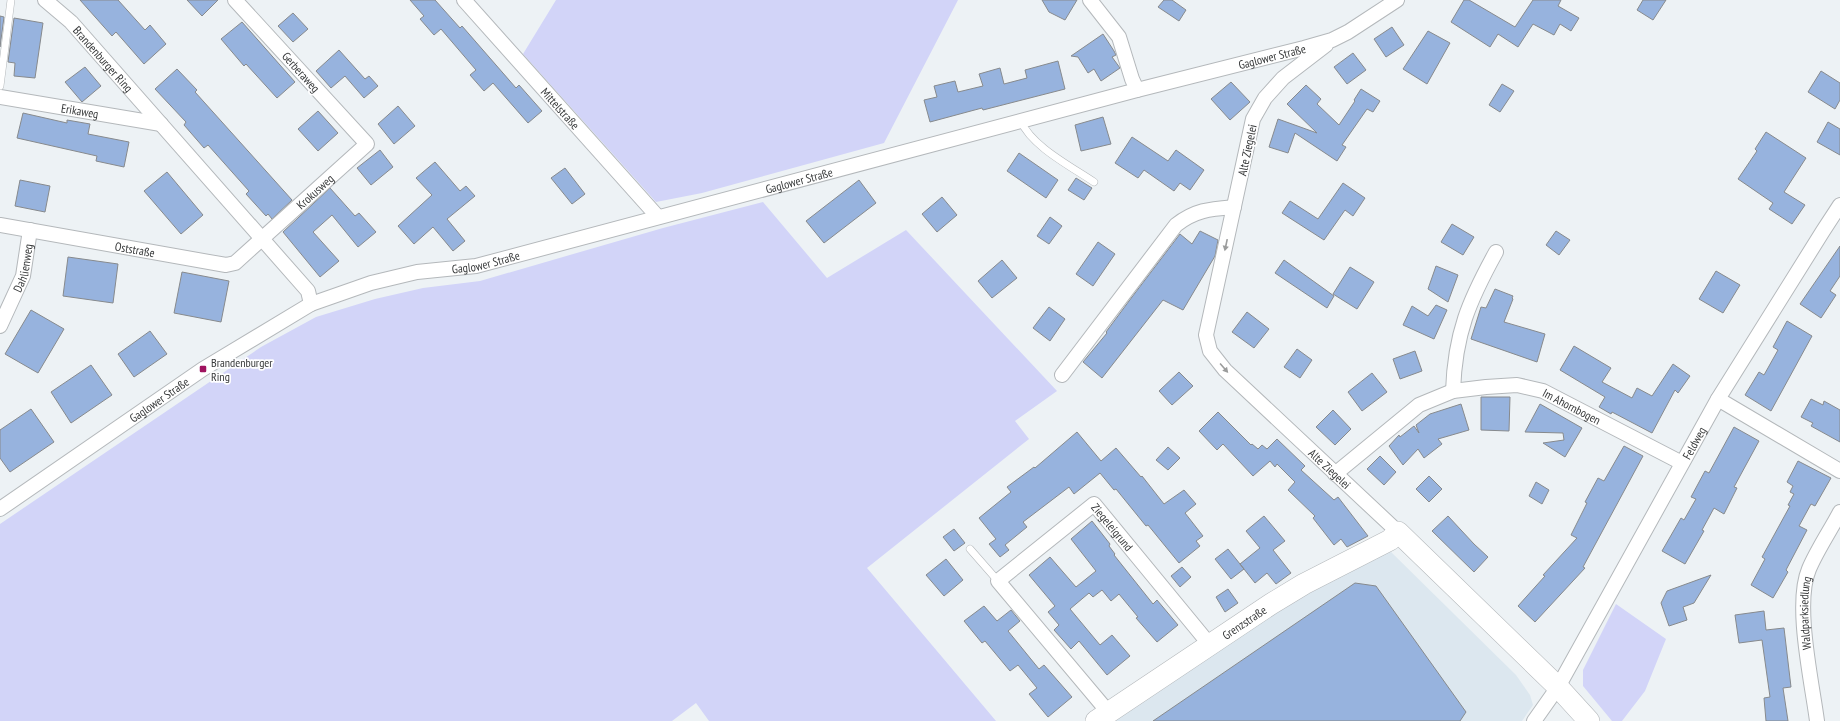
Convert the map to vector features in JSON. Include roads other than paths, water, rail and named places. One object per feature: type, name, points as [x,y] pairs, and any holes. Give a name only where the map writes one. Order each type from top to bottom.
[{"type":"street","name":"Brandenburger Ring","points":[[45,0],[71,22],[262,238],[308,291],[311,304]]},
{"type":"street","name":"Gerberaweg","points":[[235,0],[367,144]]},
{"type":"street","name":"Mittelstraße","points":[[464,0],[658,217]]},
{"type":"street","points":[[1090,0],[1119,37],[1137,90]]},
{"type":"street","name":"Gaglower Straße","points":[[0,509],[203,369],[311,304],[371,283],[417,272],[476,266],[1137,90],[1284,54],[1332,40],[1348,32],[1397,0]]},
{"type":"street","name":"Alte Ziegelei","points":[[1332,40],[1283,78],[1265,98],[1253,119],[1206,335],[1210,351],[1225,370],[1398,532],[1558,687],[1589,721]]},
{"type":"street","points":[[1283,78],[1286,64],[1284,54]]},
{"type":"street","name":"Erikaweg","points":[[0,97],[161,124]]},
{"type":"street","name":"Krokusweg","points":[[262,238],[367,144]]},
{"type":"street","name":"Feldweg","points":[[1534,721],[1558,687],[1718,399],[1840,205]]},
{"type":"street","points":[[1062,375],[1176,225],[1188,216],[1204,210],[1234,207]]},
{"type":"street","name":"Oststraße","points":[[0,225],[226,265],[235,263],[262,238]]},
{"type":"street","name":"Dahlienweg","points":[[0,326],[23,276],[30,230]]},
{"type":"street","points":[[1453,391],[1456,348],[1464,317],[1478,285],[1496,252]]},
{"type":"street","name":"Im Ahornbogen","points":[[1336,474],[1419,405],[1453,391],[1517,385],[1542,391],[1682,463]]},
{"type":"street","points":[[1718,399],[1840,471]]},
{"type":"street","name":"Ziegeleigrund","points":[[998,582],[1094,504],[1210,645]]},
{"type":"street","name":"Waldparksiedlung","points":[[1818,721],[1802,596],[1809,570],[1840,512]]},
{"type":"street","name":"Grenzstraße","points":[[1102,717],[1271,604],[1304,584],[1390,540],[1398,532]]},
{"type":"street","points":[[998,582],[1102,717]]},
{"type":"lane","points":[[0,86],[11,0]]},
{"type":"lane","points":[[1021,121],[1028,134],[1042,146],[1094,182]]},
{"type":"lane","points":[[970,549],[998,582]]},
{"type":"place","name":"Brandenburger Ring","points":[[203,369]]}]
